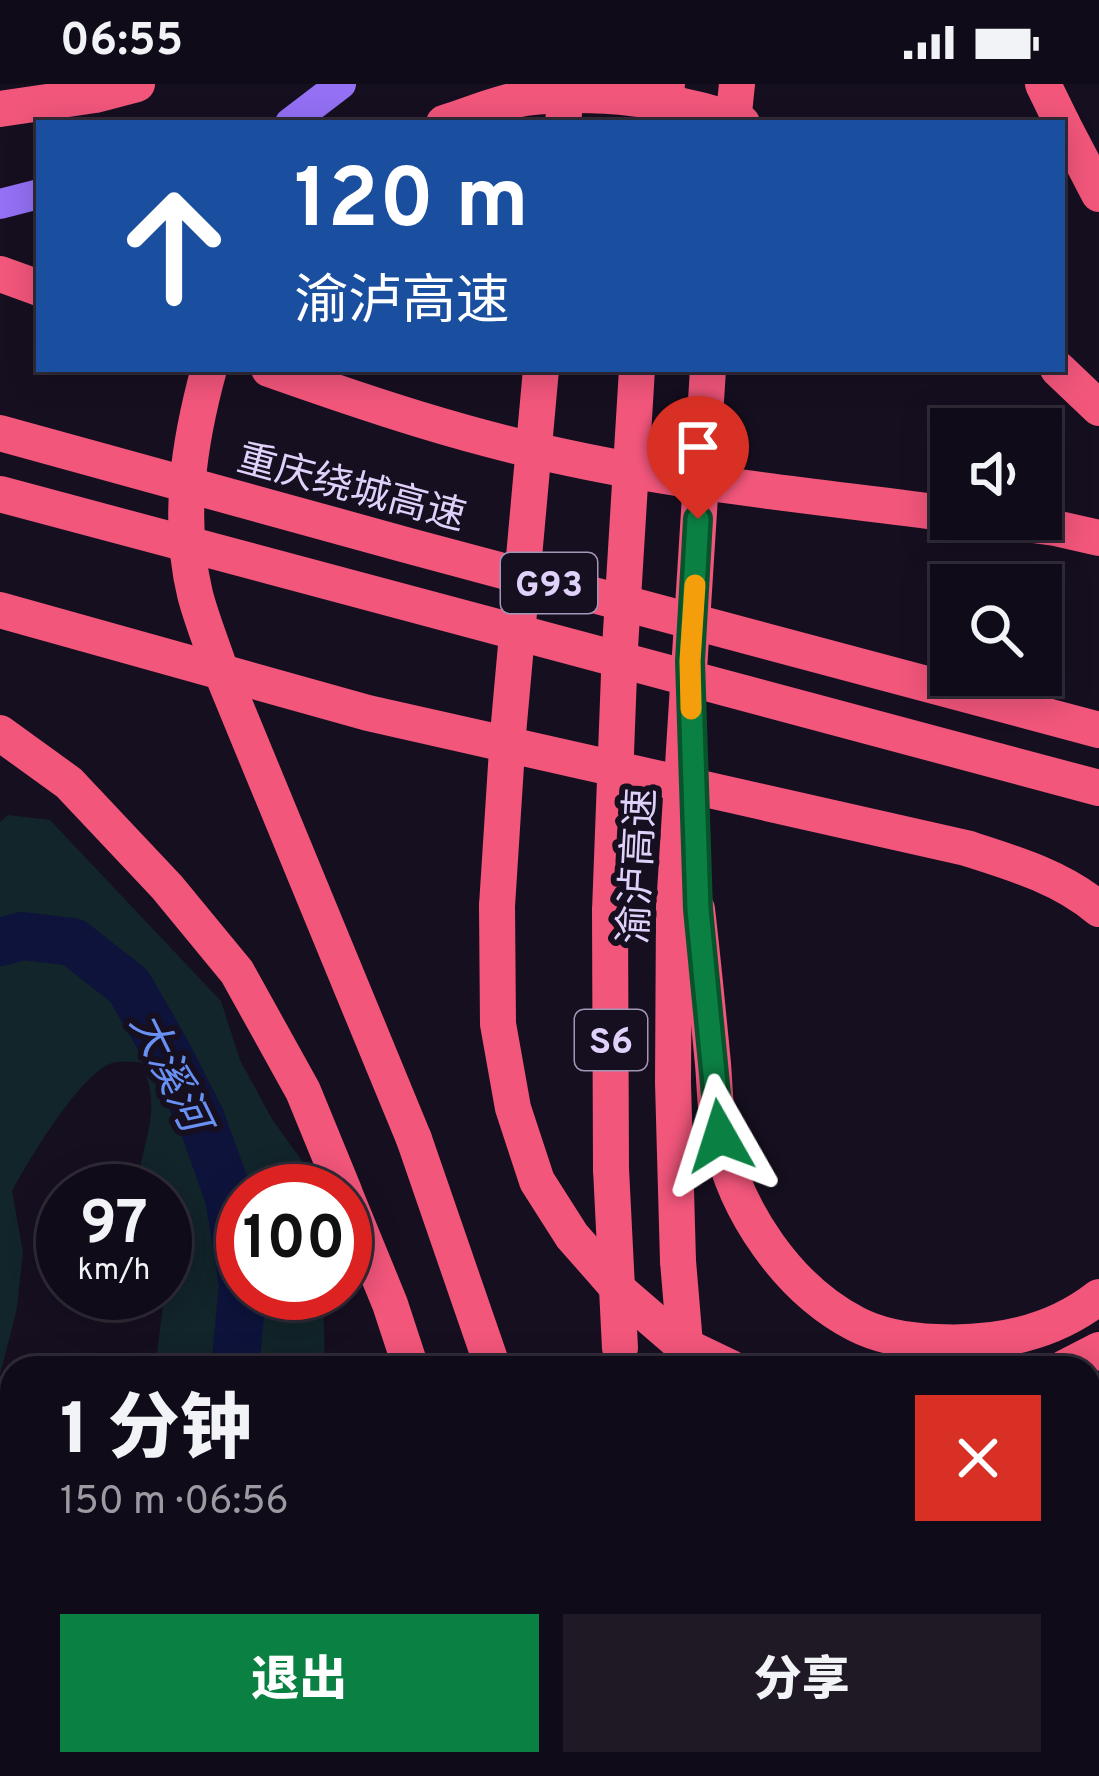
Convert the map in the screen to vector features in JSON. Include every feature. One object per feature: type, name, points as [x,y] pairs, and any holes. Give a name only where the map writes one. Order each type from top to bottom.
[{"type":"highway","points":[[0,109],[137,84]]},
{"type":"highway","points":[[563,120],[567,84]]},
{"type":"highway","points":[[663,120],[667,84]]},
{"type":"highway","points":[[736,84],[737,120]]},
{"type":"highway","points":[[1043,84],[1061,120]]},
{"type":"highway","points":[[454,120],[524,98],[629,96],[731,120]]},
{"type":"highway","points":[[1065,129],[1099,194]]},
{"type":"highway","points":[[0,274],[36,287]]},
{"type":"highway","points":[[208,372],[194,423],[184,509],[195,592],[219,666],[415,1139],[489,1356]]},
{"type":"highway","points":[[278,372],[471,436],[572,459],[930,511]]},
{"type":"highway","points":[[541,372],[508,734],[497,907],[498,1024],[513,1108],[537,1181],[572,1235],[623,1294],[681,1344],[706,1356]]},
{"type":"highway","name":"渝泸高速","points":[[620,1356],[611,1169],[610,911],[637,372]]},
{"type":"highway","name":"渝泸高速","points":[[685,1356],[673,1083],[686,909],[690,661],[708,372]]},
{"type":"highway","points":[[1061,372],[1099,408]]},
{"type":"highway","name":"重庆绕城高速","points":[[0,433],[1099,730]]},
{"type":"highway","name":"G93","points":[[0,494],[1099,788]]},
{"type":"highway","points":[[1062,530],[1099,538]]},
{"type":"highway","points":[[0,610],[368,713],[966,848],[1032,868],[1099,909]]},
{"type":"highway","points":[[0,733],[69,783],[166,886],[237,971],[303,1091],[333,1164]]},
{"type":"highway","points":[[686,909],[720,1136],[737,1193],[771,1247],[807,1291],[857,1325],[914,1341],[974,1344],[1025,1335],[1076,1315],[1099,1297]]},
{"type":"highway","points":[[372,1260],[407,1356]]},
{"type":"main road","points":[[294,120],[340,84]]},
{"type":"main road","points":[[0,204],[36,195]]},
{"type":"green space","points":[[8,815],[50,820],[221,1001],[240,1060],[303,1164],[216,1164],[216,1320],[324,1320],[325,1356],[157,1356],[161,1320],[192,1320],[192,1164],[141,1164],[151,1112],[148,1080],[141,1062],[122,1062],[99,1071],[70,1101],[12,1191],[23,1252],[17,1308],[5,1356],[0,1356],[0,822]]},
{"type":"waterway","name":"大溪河","points":[[0,942],[22,936],[73,942],[129,986],[168,1054],[201,1119],[229,1197],[243,1285],[236,1356]]},
{"type":"slow traffic","points":[[691,709],[695,585]]},
{"type":"route","points":[[698,519],[690,661],[698,909],[720,1136]]}]
